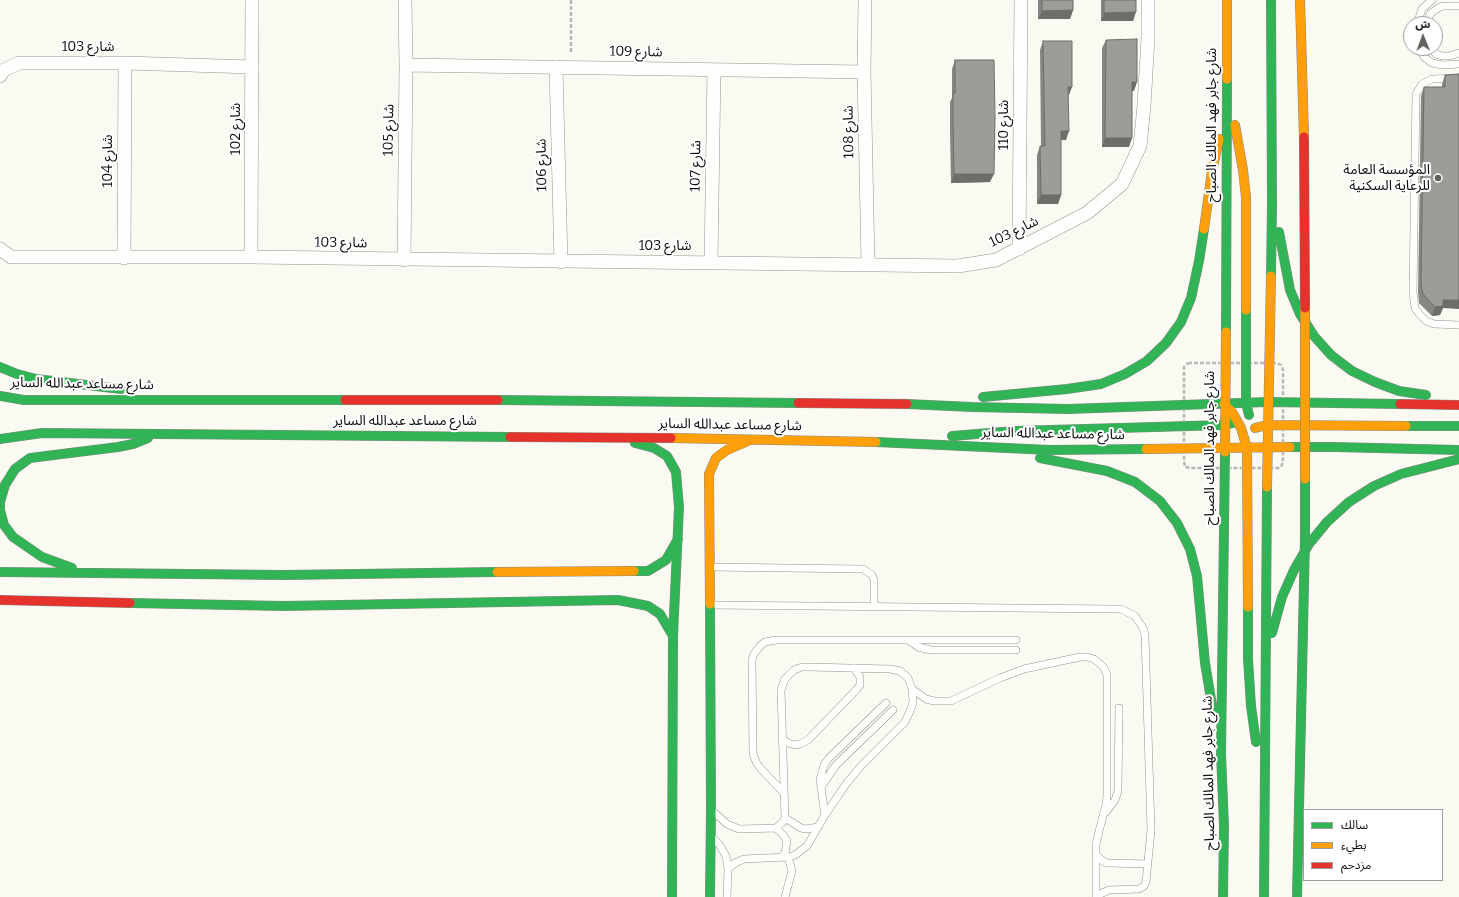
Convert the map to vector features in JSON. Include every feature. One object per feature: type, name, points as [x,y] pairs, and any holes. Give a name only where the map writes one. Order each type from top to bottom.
[{"type":"main road","name":"شارع جابر فهد المالك الصباح","points":[[1223,897],[1224,826],[1221,754],[1227,0]]},
{"type":"main road","points":[[1264,897],[1267,425],[1272,204],[1271,0]]},
{"type":"main road","points":[[1297,897],[1305,539],[1305,194],[1300,0]]},
{"type":"main road","points":[[1227,93],[1239,144],[1246,197],[1246,403],[1254,428],[1267,448]]},
{"type":"main road","points":[[918,404],[965,398],[1067,389],[1100,384],[1125,374],[1152,356],[1166,343],[1180,322],[1191,298],[1199,261],[1212,171],[1227,113]]},
{"type":"main road","points":[[1272,204],[1282,244],[1290,290],[1300,314],[1314,336],[1331,355],[1352,371],[1375,382],[1399,390],[1459,402]]},
{"type":"main road","points":[[0,367],[17,374],[36,379],[133,390],[194,399]]},
{"type":"main road","name":"شارع مساعد عبدالله الساير","points":[[0,396],[24,400],[194,399],[641,401],[918,404],[972,408],[1068,409],[1268,402],[1459,405]]},
{"type":"main road","points":[[910,443],[959,435],[987,433],[1224,426],[1238,422],[1250,416],[1268,402]]},
{"type":"main road","points":[[1224,404],[1238,422],[1247,448],[1248,683],[1254,729],[1265,781]]},
{"type":"main road","points":[[1224,448],[1254,428],[1267,425],[1459,426]]},
{"type":"main road","name":"شارع مساعد عبدالله الساير","points":[[0,439],[42,433],[160,433],[753,439],[910,443],[1050,450],[1334,447],[1459,450]]},
{"type":"main road","points":[[109,573],[75,569],[42,557],[13,537],[4,525],[0,510],[0,502],[5,485],[15,468],[30,458],[48,454],[118,447],[133,444],[160,433]]},
{"type":"main road","points":[[610,437],[654,448],[667,456],[676,472],[682,506],[678,539],[673,636],[672,897]]},
{"type":"main road","points":[[710,897],[710,567],[706,507],[710,474],[716,458],[727,450],[753,439]]},
{"type":"main road","points":[[1000,448],[1042,459],[1107,471],[1135,482],[1160,501],[1177,523],[1190,549],[1197,576],[1205,663],[1221,754]]},
{"type":"main road","points":[[1266,655],[1282,597],[1294,570],[1309,544],[1327,522],[1349,502],[1374,486],[1401,474],[1459,459]]},
{"type":"main road","points":[[0,572],[284,575],[546,570],[648,571],[666,560],[678,539]]},
{"type":"main road","points":[[284,575],[292,581],[294,585]]},
{"type":"main road","points":[[284,606],[289,604],[295,595]]},
{"type":"main road","points":[[0,600],[284,606],[618,600],[648,606],[660,614],[673,636]]},
{"type":"street","name":"شارع 102","points":[[251,258],[252,0]]},
{"type":"street","name":"شارع 105","points":[[404,260],[406,65],[405,0]]},
{"type":"street","name":"شارع 108","points":[[865,0],[864,72],[868,264]]},
{"type":"street","name":"شارع 110","points":[[1019,249],[1021,0]]},
{"type":"street","name":"شارع 103","points":[[0,249],[11,257],[711,262],[958,266],[996,260],[1087,213],[1122,184],[1140,146],[1145,83],[1148,0]]},
{"type":"street","name":"شارع 103","points":[[0,76],[4,70],[19,63],[125,63],[252,67]]},
{"type":"street","name":"شارع 104","points":[[124,258],[125,63]]},
{"type":"street","name":"شارع 109","points":[[406,65],[864,72]]},
{"type":"street","name":"شارع 106","points":[[556,67],[561,262]]},
{"type":"street","name":"شارع 107","points":[[711,262],[714,70]]},
{"type":"lane","points":[[1420,16],[1422,9],[1432,0]]},
{"type":"lane","points":[[1429,16],[1438,8],[1443,6],[1459,6]]},
{"type":"lane","points":[[1443,56],[1459,53]]},
{"type":"lane","points":[[1423,56],[1432,63],[1443,65],[1459,64]]},
{"type":"lane","points":[[1458,78],[1432,79],[1422,84],[1416,94],[1413,292],[1416,308],[1426,321],[1434,324],[1459,325]]},
{"type":"lane","points":[[710,567],[863,569],[872,575],[874,580],[874,607]]},
{"type":"lane","points":[[710,605],[1121,609],[1135,616],[1143,628],[1145,635],[1151,830],[1146,882],[1142,888],[1135,890],[1109,890],[1096,896],[1097,838],[1104,814],[1107,796],[1106,675],[1104,668],[1094,659],[1080,657],[1024,669],[951,700],[938,701],[926,699],[912,689]]},
{"type":"lane","points":[[784,793],[761,769],[756,762],[753,753],[752,660],[757,648],[765,642],[771,640],[1016,640]]},
{"type":"lane","points":[[908,640],[924,650],[1016,650]]},
{"type":"lane","points":[[711,809],[721,820],[733,827],[746,829],[776,828],[780,826],[785,818],[781,690],[788,674],[794,670],[802,667],[890,669],[900,671],[908,678],[912,689],[913,702],[912,710],[905,722],[861,766],[825,815],[807,846],[795,855],[744,859],[735,862],[728,869]]},
{"type":"lane","points":[[783,740],[795,745],[808,740],[860,685],[860,677],[854,668]]},
{"type":"lane","points":[[825,815],[820,780],[821,772],[828,758],[886,703]]},
{"type":"lane","points":[[1104,814],[1115,800],[1118,791],[1119,708]]},
{"type":"lane","points":[[821,787],[836,765],[892,710]]},
{"type":"lane","points":[[785,818],[801,828],[806,829],[818,827]]},
{"type":"lane","points":[[776,828],[787,841],[784,857],[792,871],[785,897]]},
{"type":"lane","points":[[711,836],[724,850],[726,856],[728,869],[727,897]]},
{"type":"lane","points":[[1096,855],[1108,864],[1148,864]]},
{"type":"path","points":[[571,0],[571,67]]},
{"type":"building","points":[[1042,0],[1073,0],[1073,10],[1042,11]]},
{"type":"building","points":[[1104,0],[1136,0],[1136,12],[1104,13]]},
{"type":"building","points":[[1137,39],[1137,82],[1132,82],[1132,138],[1105,138],[1106,40]]},
{"type":"building","points":[[1043,41],[1072,41],[1072,87],[1068,87],[1069,131],[1061,131],[1061,195],[1041,195],[1040,146],[1045,146]]},
{"type":"building","points":[[955,60],[994,60],[994,174],[954,174],[953,93],[955,93]]},
{"type":"building","name":"المؤسسة العامة للرعاية السكنية","points":[[1459,74],[1459,300],[1443,300],[1443,306],[1435,307],[1423,294],[1421,283],[1424,87],[1445,87],[1445,75]]},
{"type":"traffic: fast","points":[[1271,0],[1271,276]]},
{"type":"traffic: fast","points":[[1226,332],[1227,79]]},
{"type":"traffic: fast","points":[[983,397],[1067,389],[1101,384],[1125,374],[1147,361],[1166,343],[1181,322],[1191,298],[1204,229]]},
{"type":"traffic: fast","points":[[1279,232],[1290,290],[1300,314],[1314,336],[1331,355],[1352,371],[1375,382],[1399,391],[1426,395]]},
{"type":"traffic: fast","points":[[1246,310],[1246,403],[1249,415]]},
{"type":"traffic: fast","points":[[0,367],[17,374],[36,379],[121,389]]},
{"type":"traffic: fast","points":[[0,396],[24,400],[345,400]]},
{"type":"traffic: fast","points":[[498,400],[798,403]]},
{"type":"traffic: fast","points":[[907,404],[1068,409],[1268,402],[1400,404]]},
{"type":"traffic: fast","points":[[952,436],[1015,431],[1224,425],[1237,422]]},
{"type":"traffic: fast","points":[[1406,426],[1459,426]]},
{"type":"traffic: fast","points":[[0,439],[42,433],[510,437]]},
{"type":"traffic: fast","points":[[72,568],[42,557],[13,537],[4,525],[0,510],[0,502],[5,485],[15,469],[30,458],[118,447],[133,444],[148,438]]},
{"type":"traffic: fast","points":[[876,442],[1050,450],[1146,449]]},
{"type":"traffic: fast","points":[[635,443],[654,448],[667,456],[676,472],[679,507],[673,636],[672,897]]},
{"type":"traffic: fast","points":[[1290,447],[1459,450]]},
{"type":"traffic: fast","points":[[1223,897],[1224,826],[1221,754],[1225,452]]},
{"type":"traffic: fast","points":[[1040,458],[1107,471],[1135,482],[1160,501],[1177,523],[1190,549],[1197,576],[1205,663],[1213,711]]},
{"type":"traffic: fast","points":[[1272,633],[1282,597],[1294,570],[1309,544],[1327,522],[1349,502],[1374,486],[1401,474],[1459,459]]},
{"type":"traffic: fast","points":[[1297,897],[1305,479]]},
{"type":"traffic: fast","points":[[1264,897],[1267,487]]},
{"type":"traffic: fast","points":[[634,571],[648,571],[666,560],[678,539]]},
{"type":"traffic: fast","points":[[0,572],[284,575],[497,572]]},
{"type":"traffic: fast","points":[[130,603],[284,606],[618,600],[648,606],[660,614],[673,636]]},
{"type":"traffic: fast","points":[[710,604],[710,897]]},
{"type":"traffic: fast","points":[[1248,607],[1248,659],[1251,706],[1256,742]]},
{"type":"traffic: slow","points":[[1227,0],[1227,79]]},
{"type":"traffic: slow","points":[[1300,0],[1304,137]]},
{"type":"traffic: slow","points":[[1235,125],[1246,197],[1246,310]]},
{"type":"traffic: slow","points":[[1204,229],[1212,171],[1219,139]]},
{"type":"traffic: slow","points":[[1267,487],[1271,276]]},
{"type":"traffic: slow","points":[[1305,308],[1305,479]]},
{"type":"traffic: slow","points":[[1225,452],[1226,332]]},
{"type":"traffic: slow","points":[[1224,404],[1232,412],[1241,428],[1247,448],[1248,607]]},
{"type":"traffic: slow","points":[[1255,428],[1267,425],[1406,426]]},
{"type":"traffic: slow","points":[[671,438],[876,442]]},
{"type":"traffic: slow","points":[[710,604],[709,474],[716,458],[727,450],[748,441]]},
{"type":"traffic: slow","points":[[1146,449],[1290,447]]},
{"type":"traffic: slow","points":[[497,572],[634,571]]},
{"type":"traffic: jam","points":[[1304,137],[1305,308]]},
{"type":"traffic: jam","points":[[345,400],[498,400]]},
{"type":"traffic: jam","points":[[798,403],[907,404]]},
{"type":"traffic: jam","points":[[1400,404],[1459,405]]},
{"type":"traffic: jam","points":[[510,437],[671,438]]},
{"type":"traffic: jam","points":[[0,600],[130,603]]},
{"type":"place","name":"المؤسسة العامة للرعاية السكنية","points":[[1438,178]]}]
